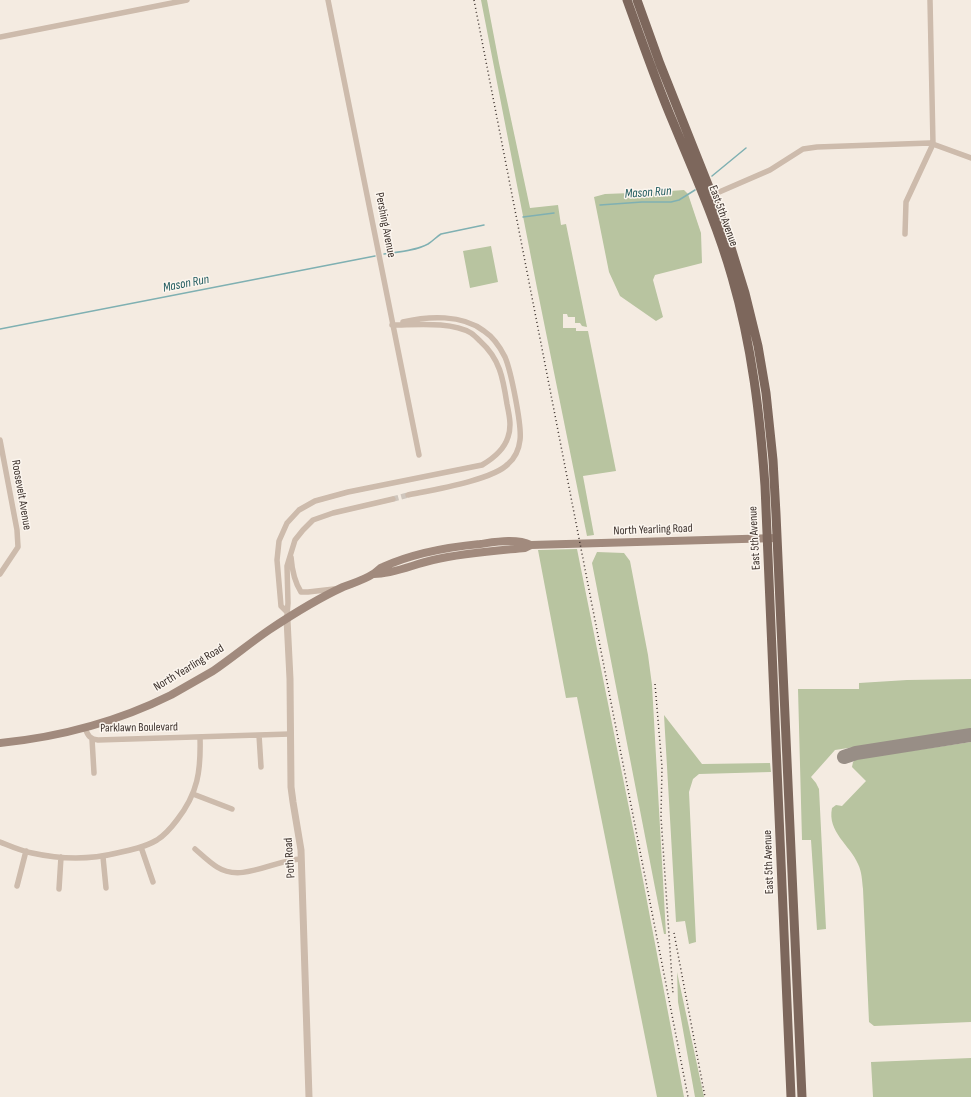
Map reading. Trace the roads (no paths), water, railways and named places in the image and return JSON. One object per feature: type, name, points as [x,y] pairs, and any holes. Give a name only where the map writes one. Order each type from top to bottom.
[{"type":"main road","name":"East 5th Avenue","points":[[627,0],[658,84],[708,196],[730,240],[750,311],[763,375],[771,440],[777,538],[802,1097]]},
{"type":"main road","name":"East 5th Avenue","points":[[637,0],[708,196],[732,277],[754,372],[761,432],[767,538],[791,1097]]},
{"type":"main road","name":"North Yearling Road","points":[[0,743],[56,735],[85,728],[134,712],[189,685],[213,670],[270,630],[287,616],[342,588],[374,574],[381,568],[410,558],[450,548],[500,542],[524,542],[530,545],[777,538]]},
{"type":"street","points":[[0,37],[188,0]]},
{"type":"street","name":"Pershing Avenue","points":[[328,0],[419,455]]},
{"type":"street","points":[[905,234],[906,202],[933,144],[930,0]]},
{"type":"street","points":[[708,196],[770,170],[803,150],[817,147],[930,143],[971,158]]},
{"type":"street","points":[[392,325],[418,319],[446,319],[459,320],[483,330],[492,338],[504,356],[509,368],[520,424],[520,439],[517,452],[508,464],[498,471],[482,478],[408,495]]},
{"type":"street","points":[[287,616],[281,606],[278,560],[279,541],[287,523],[299,510],[315,501],[348,492],[482,465],[494,458],[503,447],[509,436],[510,422],[500,367],[493,355],[484,345],[471,333],[458,328],[392,325]]},
{"type":"street","name":"Roosevelt Avenue","points":[[0,440],[17,530],[18,543],[15,551],[0,574]]},
{"type":"street","points":[[287,616],[287,566],[295,540],[313,520],[333,513],[393,499]]},
{"type":"street","points":[[291,553],[293,573],[296,584],[301,592],[326,591],[342,588]]},
{"type":"street","name":"Poth Road","points":[[287,616],[290,679],[292,795],[299,832],[301,859],[309,1097]]},
{"type":"street","name":"Parklawn Boulevard","points":[[85,728],[89,737],[98,740],[290,734]]},
{"type":"street","points":[[259,735],[261,767]]},
{"type":"street","points":[[0,842],[32,853],[72,858],[103,856],[141,847],[156,840],[165,834],[182,814],[193,794],[200,769],[200,737]]},
{"type":"street","points":[[92,739],[94,773]]},
{"type":"street","points":[[193,794],[232,809]]},
{"type":"street","points":[[141,847],[153,882]]},
{"type":"street","points":[[195,849],[217,867],[232,872],[244,872],[282,861],[301,859]]},
{"type":"street","points":[[17,886],[26,851]]},
{"type":"street","points":[[103,856],[106,888]]},
{"type":"street","points":[[60,889],[61,857]]},
{"type":"waterway","name":"Mason Run","points":[[712,176],[746,148]]},
{"type":"waterway","name":"Mason Run","points":[[600,205],[642,202],[671,202],[679,200],[695,190]]},
{"type":"waterway","name":"Mason Run","points":[[523,217],[554,213]]},
{"type":"waterway","name":"Mason Run","points":[[384,254],[418,248],[428,244],[441,234],[484,225]]},
{"type":"waterway","name":"Mason Run","points":[[0,329],[375,256]]},
{"type":"tunnel","points":[[393,499],[408,495]]},
{"type":"railway","points":[[474,0],[688,1097]]},
{"type":"railway","points":[[655,684],[662,767],[661,817],[673,994]]},
{"type":"railway","points":[[674,933],[705,1097]]}]
